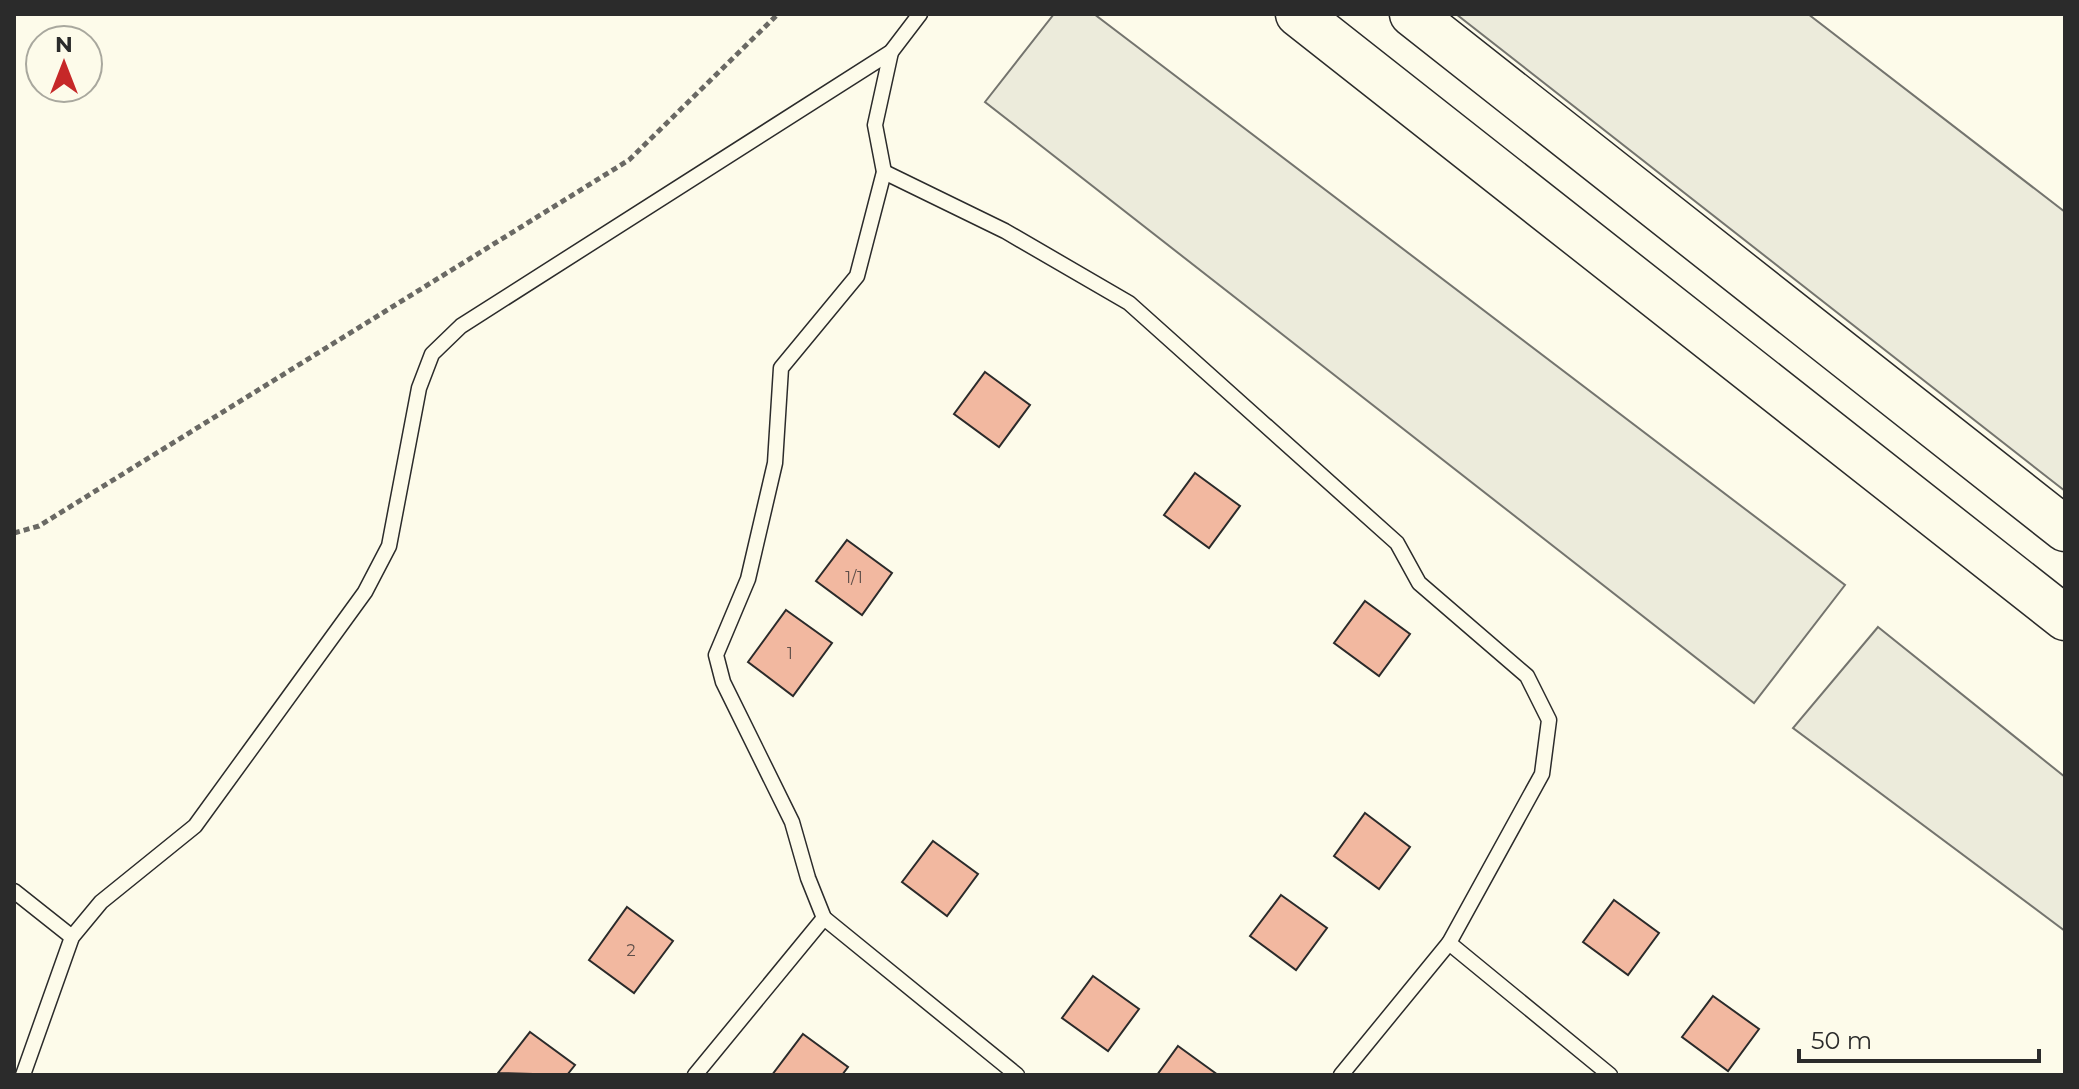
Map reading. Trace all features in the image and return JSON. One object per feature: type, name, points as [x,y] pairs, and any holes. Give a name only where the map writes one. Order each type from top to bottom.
[{"type":"highway","points":[[1298,14],[2065,618]]},
{"type":"highway","points":[[1412,14],[2065,529]]},
{"type":"lane","points":[[23,1075],[72,937],[101,902],[195,826],[365,592],[389,546],[419,388],[432,354],[461,326],[891,52],[920,14]]},
{"type":"lane","points":[[891,52],[875,125],[884,172],[857,276],[781,368],[775,463],[748,579],[716,655],[723,682],[792,822],[808,878],[824,918],[1017,1075]]},
{"type":"lane","points":[[884,172],[1005,231],[1129,303],[1397,543],[1419,583],[1527,676],[1549,720],[1542,774],[1449,943],[1341,1075]]},
{"type":"lane","points":[[14,891],[72,937]]},
{"type":"lane","points":[[695,1075],[824,918]]},
{"type":"lane","points":[[1449,943],[1610,1075]]},
{"type":"path","points":[[14,533],[39,526],[629,160],[778,14]]},
{"type":"shaded area","points":[[1054,14],[1094,14],[1845,585],[1754,703],[985,102]]},
{"type":"shaded area","points":[[1456,14],[1808,14],[2065,212],[2065,491]]},
{"type":"shaded area","points":[[1878,627],[2065,777],[2065,931],[1793,728]]},
{"type":"building","points":[[985,372],[1030,405],[999,447],[954,414]]},
{"type":"building","points":[[1195,473],[1240,506],[1209,548],[1164,515]]},
{"type":"building","points":[[847,540],[892,573],[862,615],[816,581]]},
{"type":"building","points":[[1365,601],[1410,634],[1379,676],[1334,643]]},
{"type":"building","points":[[786,610],[832,643],[793,696],[748,662]]},
{"type":"building","points":[[1365,813],[1410,847],[1379,889],[1334,856]]},
{"type":"building","points":[[933,841],[978,874],[947,916],[902,882]]},
{"type":"building","points":[[1281,895],[1327,928],[1296,970],[1250,936]]},
{"type":"building","points":[[1614,900],[1659,933],[1628,975],[1583,942]]},
{"type":"building","points":[[627,907],[673,941],[634,993],[589,960]]},
{"type":"building","points":[[1093,976],[1139,1009],[1108,1051],[1062,1018]]},
{"type":"building","points":[[1713,996],[1759,1029],[1728,1071],[1682,1037]]},
{"type":"building","points":[[530,1032],[575,1065],[567,1075],[498,1073]]},
{"type":"building","points":[[803,1034],[848,1067],[842,1075],[772,1075]]},
{"type":"building","points":[[1178,1046],[1218,1075],[1157,1075]]}]
